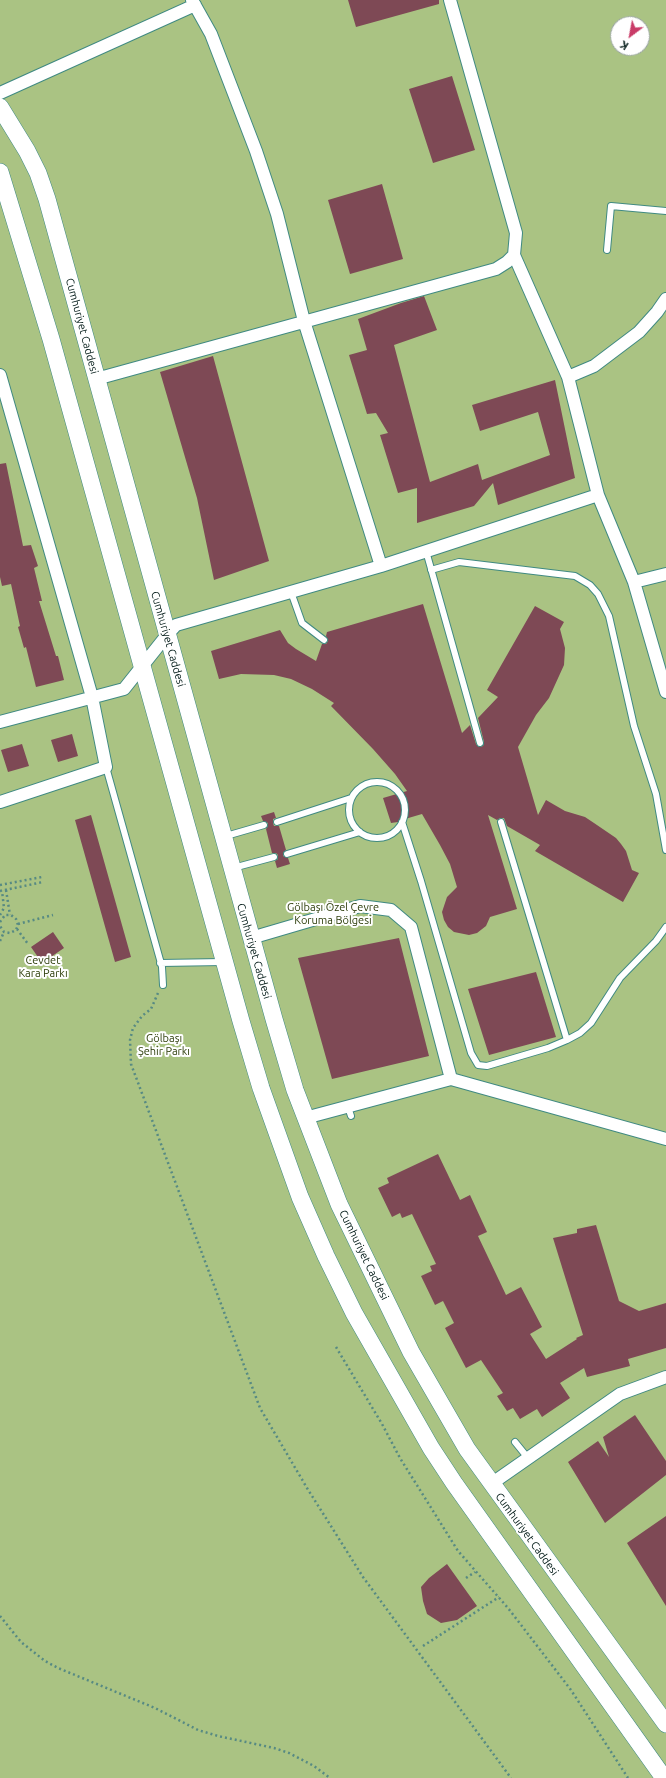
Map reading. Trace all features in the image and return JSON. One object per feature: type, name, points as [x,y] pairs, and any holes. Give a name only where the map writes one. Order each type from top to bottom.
[{"type":"main road","name":"Cumhuriyet Caddesi","points":[[0,107],[24,146],[38,173],[47,199],[274,1019],[305,1118],[339,1204],[411,1352],[447,1416],[491,1484],[666,1724]]},
{"type":"main road","points":[[0,172],[51,339],[224,962],[259,1080],[280,1144],[313,1226],[354,1313],[410,1414],[438,1460],[664,1778]]},
{"type":"street","points":[[450,0],[516,233],[514,255],[568,377],[598,495],[634,582],[666,692]]},
{"type":"street","points":[[0,93],[195,2],[210,34],[256,150],[277,214],[304,321],[382,566]]},
{"type":"street","points":[[96,379],[496,269],[507,262],[514,255]]},
{"type":"street","points":[[568,377],[594,366],[639,332],[657,312],[666,299]]},
{"type":"street","points":[[0,375],[5,415],[92,697],[106,766],[0,802]]},
{"type":"street","points":[[0,722],[124,689],[167,634],[176,625],[382,566],[598,495]]},
{"type":"street","points":[[634,582],[666,574]]},
{"type":"street","points":[[251,938],[360,906],[391,910],[411,927],[451,1079]]},
{"type":"street","points":[[305,1118],[349,1111],[451,1079],[666,1139]]},
{"type":"street","points":[[491,1484],[620,1394],[666,1377]]},
{"type":"lane","points":[[607,250],[611,206],[666,212]]},
{"type":"lane","points":[[426,551],[480,744]]},
{"type":"lane","points":[[432,570],[459,562],[575,576],[590,585],[598,594],[608,616],[634,726],[656,794],[666,850]]},
{"type":"lane","points":[[291,592],[302,623],[324,640]]},
{"type":"lane","points":[[106,766],[160,963],[161,987]]},
{"type":"lane","points":[[379,782],[390,786],[399,793],[404,804],[404,816],[402,822],[398,829],[384,837],[375,838],[367,836],[360,832],[352,823],[349,804],[351,798],[357,790],[368,783],[379,782]]},
{"type":"lane","points":[[277,822],[351,798]]},
{"type":"lane","points":[[402,822],[424,888],[473,1059],[478,1065],[487,1066],[548,1048],[580,1034],[591,1023],[620,978],[656,941],[666,927]]},
{"type":"lane","points":[[501,822],[567,1040]]},
{"type":"lane","points":[[223,837],[264,825]]},
{"type":"lane","points":[[287,854],[360,832]]},
{"type":"lane","points":[[232,869],[274,857]]},
{"type":"lane","points":[[160,963],[224,962]]},
{"type":"lane","points":[[516,1442],[528,1458]]},
{"type":"path","points":[[0,885],[42,877]]},
{"type":"path","points":[[0,915],[4,908],[1,891],[43,882]]},
{"type":"path","points":[[6,890],[10,915]]},
{"type":"path","points":[[0,922],[2,917],[10,915],[14,916],[18,924],[17,929],[28,944]]},
{"type":"path","points":[[18,924],[53,915]]},
{"type":"path","points":[[0,926],[4,932],[10,933],[17,929]]},
{"type":"path","points":[[0,941],[4,932]]},
{"type":"path","points":[[161,987],[151,1008],[142,1016],[133,1028],[130,1040],[131,1064],[260,1408],[307,1488],[364,1577],[511,1778]]},
{"type":"path","points":[[336,1347],[408,1471],[458,1551],[498,1597],[571,1690],[628,1778]]},
{"type":"path","points":[[466,1578],[475,1572]]},
{"type":"path","points":[[423,1646],[498,1597]]},
{"type":"path","points":[[0,1616],[21,1642],[45,1661],[58,1668],[155,1708],[198,1730],[238,1742],[274,1748],[289,1753],[314,1766],[330,1778]]},
{"type":"green space","name":"Gölbaşı Özel Çevre Koruma Bölgesi","points":[[0,0],[666,0],[666,1778],[0,1778]]},
{"type":"building","points":[[348,0],[439,0],[439,4],[356,27]]},
{"type":"building","points":[[452,76],[475,150],[433,163],[409,89]]},
{"type":"building","points":[[382,184],[403,259],[350,274],[328,200]]},
{"type":"building","points":[[424,296],[437,330],[394,345],[430,482],[478,464],[482,480],[550,455],[538,412],[480,431],[472,405],[555,380],[575,478],[498,505],[493,483],[474,506],[417,523],[417,488],[398,493],[380,435],[388,433],[376,413],[367,414],[349,355],[367,350],[358,319]]},
{"type":"building","points":[[213,356],[269,561],[214,580],[197,498],[160,372]]},
{"type":"building","points":[[6,463],[23,546],[31,545],[38,566],[34,568],[42,601],[39,601],[56,656],[58,656],[64,680],[36,687],[26,647],[24,648],[18,627],[20,626],[11,584],[2,586],[0,577],[0,464]]},
{"type":"building","points":[[423,604],[462,733],[470,725],[476,744],[479,747],[483,746],[484,742],[478,718],[498,697],[487,690],[535,606],[564,622],[560,629],[565,648],[564,665],[549,698],[536,715],[518,747],[538,815],[546,800],[565,811],[585,817],[616,838],[626,851],[632,870],[639,873],[623,902],[535,851],[540,845],[507,826],[504,818],[497,820],[488,815],[517,909],[490,917],[486,926],[477,933],[469,935],[454,932],[448,927],[442,912],[447,897],[457,887],[450,864],[422,814],[405,819],[401,818],[398,822],[391,823],[383,798],[407,791],[395,774],[373,749],[331,706],[334,703],[312,689],[291,679],[274,675],[241,674],[219,679],[211,651],[280,630],[288,643],[316,661],[322,644],[326,644],[328,641],[326,636],[327,632]]},
{"type":"building","points":[[72,734],[78,756],[58,762],[51,740]]},
{"type":"building","points":[[22,744],[29,766],[8,772],[1,750]]},
{"type":"building","points":[[274,812],[276,818],[273,819],[273,823],[274,826],[279,826],[286,850],[283,853],[283,856],[288,858],[290,864],[277,868],[275,861],[278,859],[278,855],[276,853],[272,853],[266,829],[268,823],[263,821],[261,816]]},
{"type":"building","points":[[91,815],[131,957],[115,962],[75,820]]},
{"type":"building","points":[[53,932],[64,948],[42,963],[31,947]]},
{"type":"building","points":[[399,938],[429,1056],[332,1079],[298,958]]},
{"type":"building","points":[[536,972],[556,1037],[489,1055],[468,989]]},
{"type":"building","points":[[438,1154],[460,1200],[470,1195],[487,1232],[478,1236],[506,1295],[521,1287],[542,1327],[530,1334],[546,1359],[577,1339],[576,1338],[583,1335],[553,1238],[577,1233],[577,1229],[596,1225],[619,1301],[639,1311],[666,1303],[666,1348],[628,1359],[630,1366],[587,1377],[584,1368],[560,1383],[570,1398],[542,1417],[537,1409],[520,1419],[513,1408],[507,1411],[497,1396],[503,1393],[481,1360],[466,1368],[445,1328],[454,1323],[443,1301],[435,1305],[421,1276],[432,1271],[430,1266],[436,1264],[412,1214],[402,1218],[400,1213],[392,1217],[378,1188],[389,1183],[387,1178]]},
{"type":"building","points":[[635,1415],[666,1461],[666,1475],[605,1523],[568,1462],[598,1441],[609,1457],[603,1437]]},
{"type":"building","points":[[666,1516],[666,1606],[627,1543]]},
{"type":"building","points":[[447,1564],[477,1606],[457,1620],[441,1623],[427,1614],[421,1587],[429,1578]]},
{"type":"park label","name":"Cevdet Kara Parkı","points":[[43,966]]},
{"type":"park label","name":"Gölbaşı Şehir Parkı","points":[[164,1044]]}]
